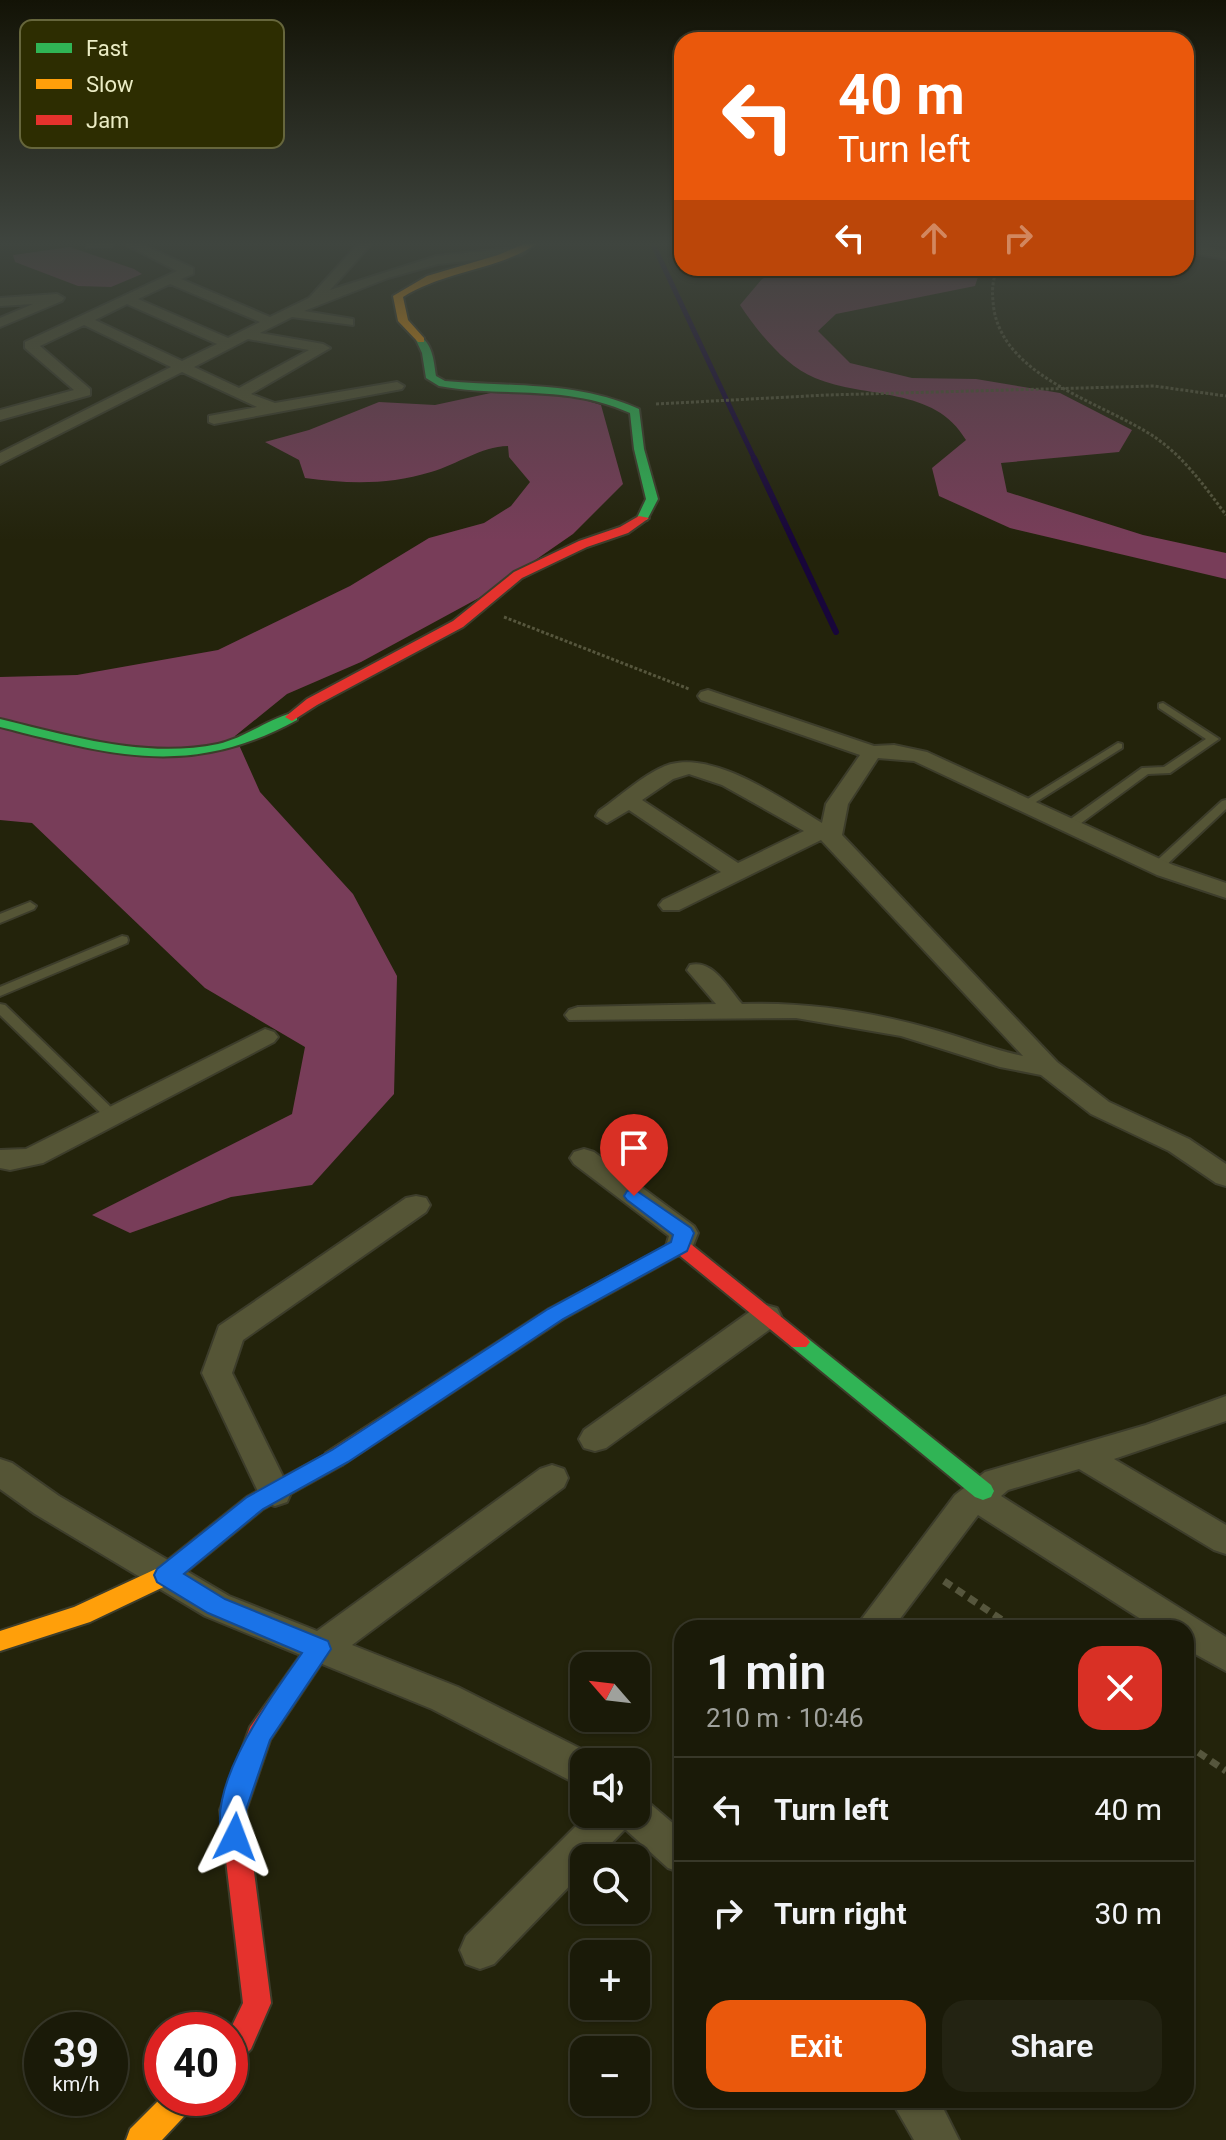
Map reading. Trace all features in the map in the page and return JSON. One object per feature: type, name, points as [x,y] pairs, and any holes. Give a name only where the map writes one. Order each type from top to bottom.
[{"type":"street","points":[[0,415],[85,392],[26,342]]},
{"type":"street","points":[[30,345],[36,342]]},
{"type":"street","points":[[132,342],[271,407]]},
{"type":"street","points":[[239,394],[323,348],[288,342]]},
{"type":"street","points":[[0,723],[108,749],[179,755],[215,751],[289,720],[312,702],[429,642],[458,624],[518,575],[583,544],[624,530],[646,516],[652,499],[639,449],[635,411],[629,405],[582,391],[444,385],[431,378],[421,342]]},
{"type":"street","points":[[0,459],[227,343]]},
{"type":"street","points":[[214,419],[397,386]]},
{"type":"street","points":[[0,440],[17,451]]},
{"type":"street","points":[[708,696],[872,752],[894,751],[920,756],[1157,867],[1226,891]]},
{"type":"street","points":[[671,905],[826,834],[837,804],[872,752]]},
{"type":"street","points":[[607,816],[676,768],[710,770],[826,834],[1048,1068],[1100,1108],[1179,1145],[1226,1177]]},
{"type":"street","points":[[629,801],[738,873]]},
{"type":"street","points":[[699,970],[735,1011]]},
{"type":"street","points":[[578,1015],[796,1010],[831,1013],[945,1041],[1001,1060],[1048,1068]]},
{"type":"street","points":[[0,1159],[10,1161],[33,1157],[265,1037]]},
{"type":"street","points":[[0,1641],[81,1615],[166,1575],[255,1503],[340,1456],[556,1314],[680,1246],[684,1233],[584,1158]]},
{"type":"street","points":[[275,1493],[217,1373],[230,1334],[416,1205]]},
{"type":"street","points":[[680,1246],[980,1494],[1170,1620]]},
{"type":"street","points":[[595,1439],[766,1316]]},
{"type":"street","points":[[879,1620],[967,1504],[997,1481],[1154,1435],[1226,1408]]},
{"type":"street","points":[[1083,1456],[1226,1541]]},
{"type":"street","points":[[0,1472],[47,1505],[217,1606],[445,1698],[570,1762]]},
{"type":"street","points":[[248,2023],[257,2003],[233,1810],[259,1735],[319,1649],[552,1478]]},
{"type":"street","points":[[1194,1635],[1226,1656]]},
{"type":"street","points":[[650,1827],[674,1848]]},
{"type":"street","points":[[480,1950],[600,1828]]},
{"type":"street","points":[[918,2108],[937,2140]]},
{"type":"street","points":[[141,2140],[164,2116]]},
{"type":"lane","points":[[1069,826],[1146,770],[1166,771],[1213,739],[1163,706]]},
{"type":"lane","points":[[1024,805],[1118,746]]},
{"type":"lane","points":[[1157,867],[1226,803]]},
{"type":"lane","points":[[0,919],[30,906]]},
{"type":"lane","points":[[1,991],[122,940]]},
{"type":"lane","points":[[0,1008],[112,1116]]},
{"type":"path","points":[[1005,342],[1054,385],[1106,407],[1156,438],[1184,460],[1226,515]]},
{"type":"path","points":[[629,405],[827,395],[1154,386],[1226,396]]},
{"type":"path","points":[[477,606],[708,696]]},
{"type":"path","points":[[920,1565],[1002,1620]]},
{"type":"path","points":[[1194,1749],[1226,1771]]},
{"type":"shaded area","points":[[769,342],[829,342],[850,363],[912,378],[976,379],[1060,393],[1132,430],[1119,452],[1001,463],[1007,492],[1143,535],[1226,553],[1226,579],[1010,528],[939,496],[932,468],[966,440],[953,423],[936,410],[918,402],[815,378],[793,365]]},
{"type":"shaded area","points":[[500,391],[565,394],[601,405],[623,484],[573,534],[488,593],[361,662],[287,694],[235,736],[260,792],[353,894],[397,976],[394,1094],[312,1185],[231,1197],[130,1233],[92,1215],[292,1114],[305,1047],[205,988],[32,823],[0,820],[0,677],[77,675],[218,650],[350,586],[429,538],[484,523],[511,506],[530,482],[509,457],[508,446],[488,449],[441,469],[415,476],[353,482],[305,478],[299,460],[265,442],[309,430],[379,402],[435,405]]},
{"type":"waterway","points":[[699,342],[755,460]]},
{"type":"waterway","points":[[754,458],[836,632]]},
{"type":"traffic: fast","points":[[422,342],[431,378],[443,384],[541,388],[589,394],[635,411],[639,449],[652,499],[643,518]]},
{"type":"traffic: fast","points":[[0,723],[111,748],[185,752],[221,747],[257,736],[292,717]]},
{"type":"traffic: fast","points":[[799,1342],[983,1491]]},
{"type":"traffic: slow","points":[[0,1641],[81,1615],[166,1575],[255,1503],[334,1459]]},
{"type":"traffic: slow","points":[[141,2140],[164,2116]]},
{"type":"traffic: jam","points":[[292,717],[312,702],[458,624],[518,575],[583,544],[624,530],[643,518]]},
{"type":"traffic: jam","points":[[334,1459],[556,1314],[680,1246],[799,1342]]},
{"type":"traffic: jam","points":[[248,2023],[257,2003],[233,1810],[259,1735],[319,1649]]},
{"type":"route","points":[[235,1837],[233,1810],[259,1735],[319,1649],[217,1606],[166,1575],[255,1503],[340,1456],[556,1314],[680,1246],[684,1233],[634,1196]]}]
